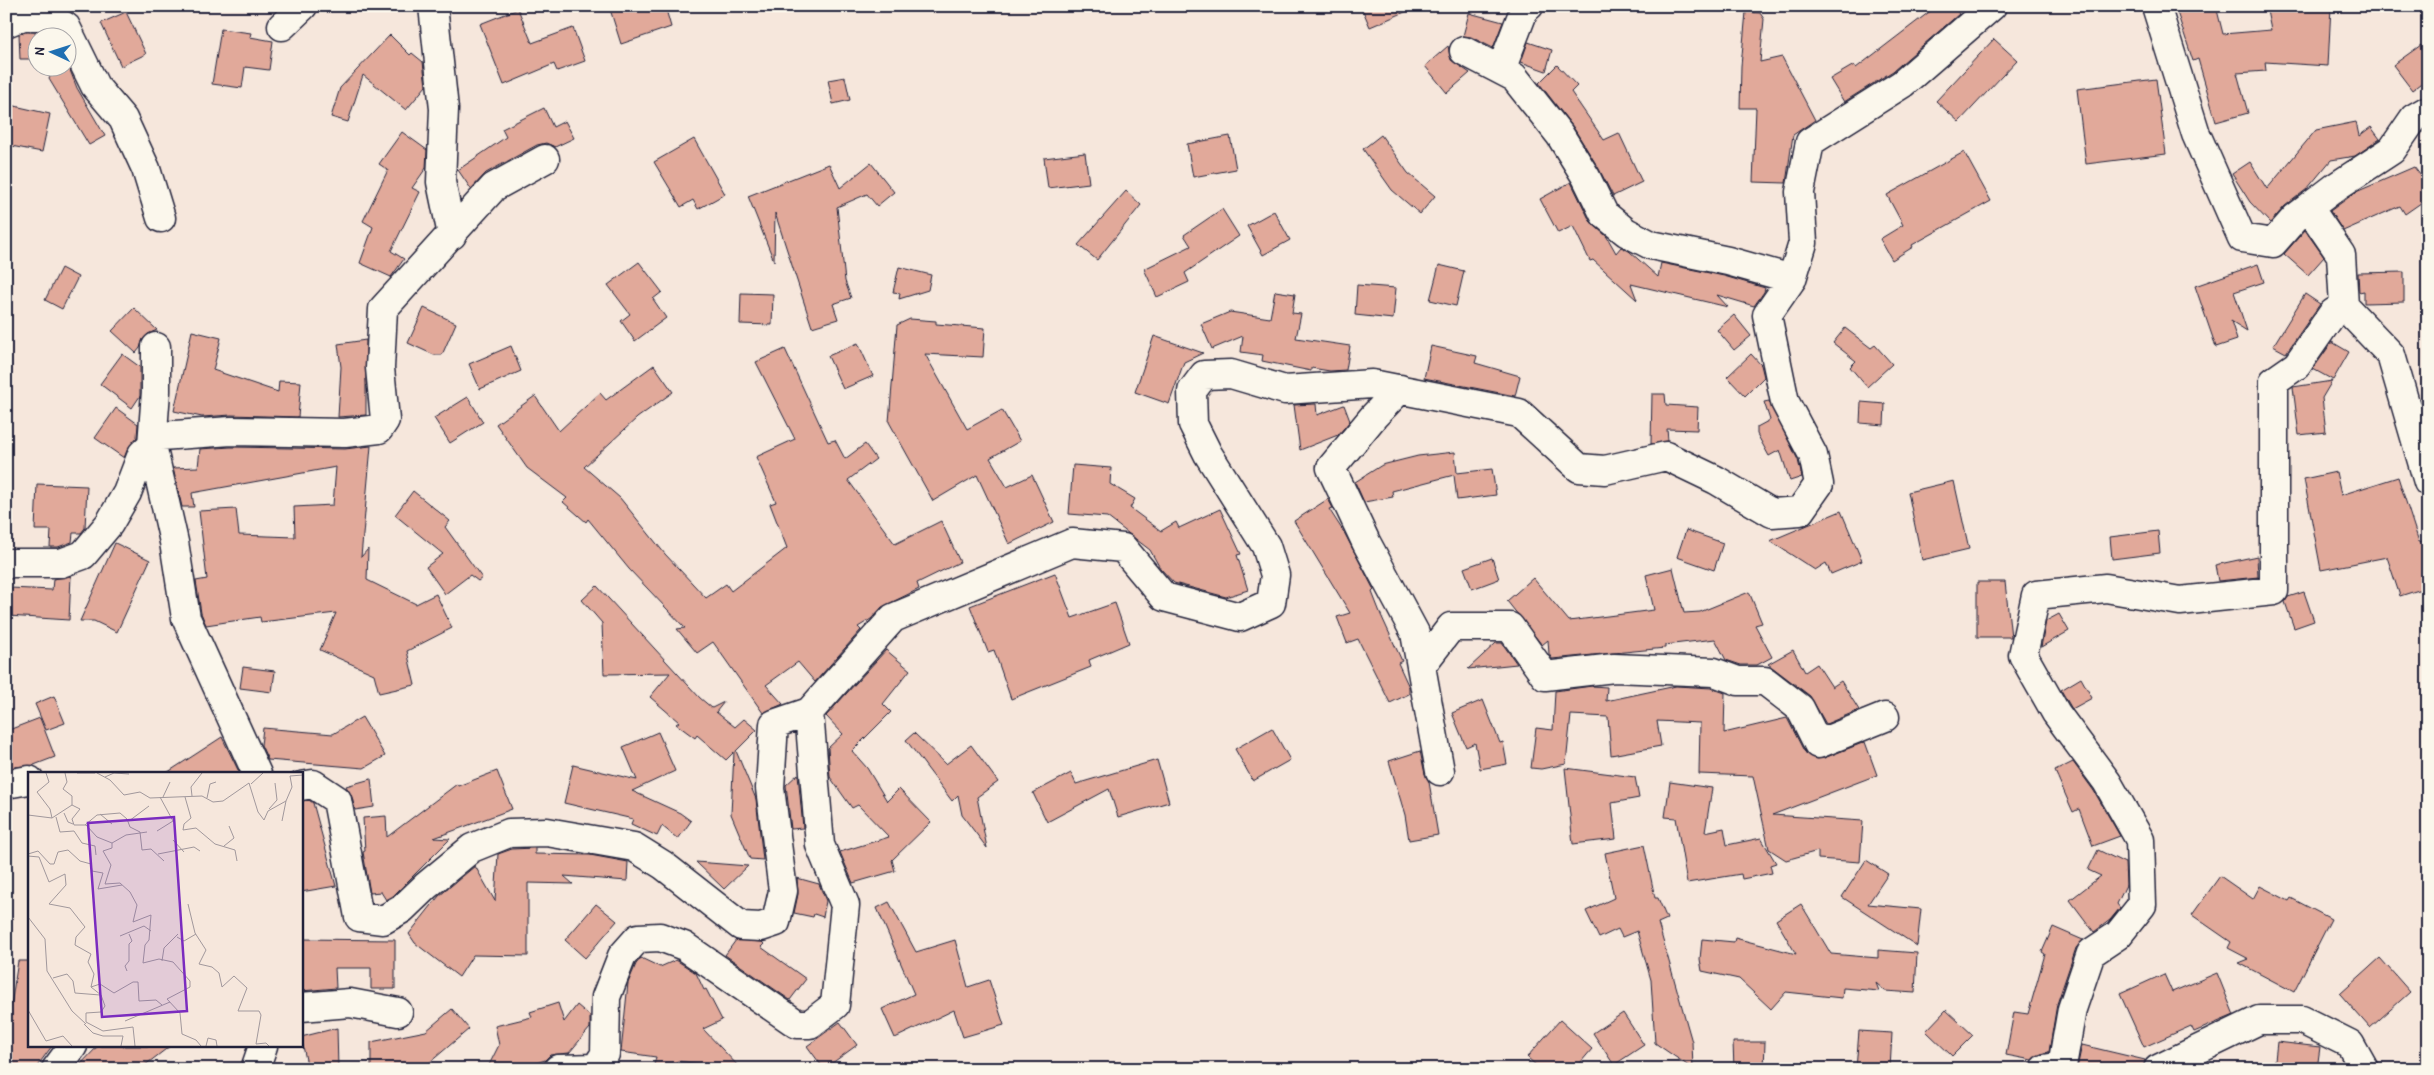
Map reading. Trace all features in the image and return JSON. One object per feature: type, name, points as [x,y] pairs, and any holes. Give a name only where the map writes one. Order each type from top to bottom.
[{"type":"street","points":[[282,26],[302,6]]},
{"type":"street","points":[[433,6],[444,109],[441,182],[452,236]]},
{"type":"street","points":[[1501,70],[1524,10],[1529,6]]},
{"type":"street","points":[[302,786],[313,784],[337,800],[359,918],[383,920],[402,909],[426,886],[472,848],[509,833],[547,832],[634,847],[663,865],[741,926],[761,928],[776,922],[783,891],[770,788],[774,724],[809,712],[893,618],[1072,542],[1123,548],[1164,597],[1240,617],[1271,603],[1275,576],[1266,546],[1208,454],[1193,424],[1192,391],[1204,375],[1231,374],[1285,390],[1372,384],[1519,413],[1579,468],[1604,470],[1666,456],[1716,480],[1772,513],[1800,511],[1819,484],[1813,455],[1785,402],[1767,315],[1792,280],[1803,243],[1800,192],[1810,142],[1902,84],[1992,6]]},
{"type":"street","points":[[2156,6],[2196,134],[2242,238],[2274,243],[2296,218],[2337,186],[2392,150],[2414,118],[2428,110]]},
{"type":"street","points":[[6,23],[23,16],[48,16],[66,28],[95,86],[123,120],[146,169],[161,218]]},
{"type":"street","points":[[1464,51],[1514,77],[1532,98],[1586,177],[1604,214],[1626,232],[1651,245],[1728,262],[1792,280]]},
{"type":"street","points":[[7,562],[61,563],[83,555],[109,524],[127,494],[142,454],[161,436],[231,431],[345,433],[380,429],[385,420],[380,368],[383,310],[452,236],[494,187],[545,159]]},
{"type":"street","points":[[2309,208],[2341,255],[2344,306],[2390,355],[2428,482]]},
{"type":"street","points":[[2044,1069],[2062,1066],[2072,1009],[2091,953],[2118,935],[2142,905],[2140,840],[2107,782],[2056,713],[2022,655],[2036,595],[2106,588],[2180,601],[2274,591],[2274,381],[2298,365],[2333,313],[2344,306]]},
{"type":"street","points":[[156,348],[156,391],[152,445],[174,542],[186,618],[255,772]]},
{"type":"street","points":[[1400,389],[1374,416],[1331,468],[1366,542],[1415,632],[1440,771]]},
{"type":"street","points":[[1421,666],[1451,627],[1510,627],[1545,676],[1614,668],[1714,672],[1738,681],[1765,681],[1800,708],[1818,744],[1884,717]]},
{"type":"street","points":[[558,1069],[596,1068],[605,1054],[606,997],[622,956],[638,938],[660,937],[684,946],[798,1024],[810,1024],[835,1005],[845,905],[820,845],[809,712]]},
{"type":"street","points":[[6,784],[28,780]]},
{"type":"street","points":[[302,1007],[350,1003],[398,1012]]},
{"type":"street","points":[[2158,1069],[2259,1020],[2302,1020],[2350,1044],[2364,1069]]},
{"type":"street","points":[[56,1069],[72,1048]]},
{"type":"street","points":[[255,1069],[263,1048]]},
{"type":"building","points":[[609,6],[665,6],[671,27],[621,44]]},
{"type":"building","points":[[1361,6],[1419,6],[1370,27]]},
{"type":"building","points":[[1937,6],[1953,6],[1959,14],[1893,71],[1844,102],[1830,79],[1854,65],[1856,68]]},
{"type":"building","points":[[2175,6],[2216,6],[2223,34],[2271,30],[2266,6],[2331,6],[2328,66],[2265,62],[2266,71],[2237,73],[2248,113],[2216,122],[2198,59],[2193,61]]},
{"type":"building","points":[[518,9],[532,43],[573,28],[585,61],[557,71],[554,64],[504,85],[480,24]]},
{"type":"building","points":[[126,12],[146,54],[121,66],[101,23]]},
{"type":"building","points":[[1746,12],[1760,13],[1764,19],[1760,62],[1782,57],[1815,120],[1793,135],[1786,183],[1753,182],[1756,108],[1740,108],[1741,66]]},
{"type":"building","points":[[1469,13],[1503,22],[1493,48],[1471,37],[1463,36]]},
{"type":"building","points":[[221,29],[251,33],[250,37],[273,41],[269,70],[245,67],[242,88],[212,84]]},
{"type":"building","points":[[28,32],[28,59],[20,59],[19,34]]},
{"type":"building","points":[[390,35],[410,55],[412,53],[423,62],[426,86],[406,110],[363,75],[348,122],[331,117],[340,88]]},
{"type":"building","points":[[1994,39],[2017,60],[1959,122],[1936,101]]},
{"type":"building","points":[[1528,42],[1552,50],[1546,71],[1521,62]]},
{"type":"building","points":[[2421,45],[2428,54],[2428,78],[2412,90],[2393,65]]},
{"type":"building","points":[[1448,46],[1451,60],[1470,73],[1447,93],[1425,66]]},
{"type":"building","points":[[1557,65],[1577,86],[1571,92],[1604,140],[1619,133],[1642,182],[1613,196],[1573,127],[1539,83]]},
{"type":"building","points":[[845,77],[850,100],[833,104],[828,80]]},
{"type":"building","points":[[73,78],[105,136],[89,145],[49,79]]},
{"type":"building","points":[[2156,79],[2166,154],[2086,164],[2077,89]]},
{"type":"building","points":[[6,104],[50,114],[42,152],[6,145]]},
{"type":"building","points":[[544,108],[553,127],[565,121],[574,138],[555,147],[546,143],[537,145],[486,173],[471,189],[458,170],[506,137],[502,129]]},
{"type":"building","points":[[2356,122],[2359,136],[2371,127],[2380,139],[2355,156],[2331,160],[2307,189],[2285,206],[2270,223],[2250,202],[2232,174],[2250,162],[2267,189],[2316,130]]},
{"type":"building","points":[[402,132],[427,150],[426,168],[412,188],[420,192],[391,251],[404,259],[391,277],[360,263],[373,227],[363,221],[388,170],[379,164]]},
{"type":"building","points":[[1381,135],[1408,173],[1435,196],[1420,214],[1392,190],[1363,149]]},
{"type":"building","points":[[1230,136],[1236,169],[1193,177],[1187,144]]},
{"type":"building","points":[[694,139],[725,194],[698,209],[693,200],[681,207],[654,162]]},
{"type":"building","points":[[1964,152],[1991,201],[1912,245],[1913,247],[1892,260],[1880,239],[1903,225],[1887,195]]},
{"type":"building","points":[[1085,153],[1089,183],[1048,188],[1044,158]]},
{"type":"building","points":[[871,163],[894,192],[877,206],[867,194],[837,207],[845,281],[851,298],[833,304],[838,319],[812,327],[775,213],[774,261],[748,196],[829,164],[840,188]]},
{"type":"building","points":[[2414,167],[2428,185],[2428,198],[2405,214],[2400,206],[2343,231],[2330,211],[2356,192]]},
{"type":"building","points":[[1571,182],[1590,221],[1607,237],[1616,253],[1621,247],[1629,251],[1658,277],[1661,263],[1724,276],[1765,288],[1764,292],[1754,306],[1717,295],[1728,307],[1631,284],[1637,300],[1593,260],[1590,261],[1573,226],[1558,233],[1540,199]]},
{"type":"building","points":[[1126,191],[1141,205],[1097,260],[1078,245]]},
{"type":"building","points":[[1222,209],[1239,236],[1185,273],[1189,282],[1157,297],[1144,269],[1191,246],[1184,235]]},
{"type":"building","points":[[1274,211],[1290,240],[1263,255],[1247,226]]},
{"type":"building","points":[[2305,230],[2324,257],[2308,275],[2284,254]]},
{"type":"building","points":[[639,262],[662,292],[653,299],[666,318],[635,341],[621,321],[630,314],[608,285]]},
{"type":"building","points":[[2258,264],[2264,282],[2234,292],[2247,331],[2231,321],[2237,340],[2216,347],[2195,286]]},
{"type":"building","points":[[1439,265],[1464,271],[1456,306],[1430,300]]},
{"type":"building","points":[[899,267],[931,275],[928,290],[899,299],[900,293],[893,292]]},
{"type":"building","points":[[61,268],[78,277],[62,309],[45,300]]},
{"type":"building","points":[[2404,272],[2404,302],[2364,303],[2364,291],[2359,292],[2358,273]]},
{"type":"building","points":[[1357,285],[1396,288],[1393,319],[1355,315]]},
{"type":"building","points":[[1275,291],[1295,294],[1292,313],[1301,314],[1296,338],[1350,346],[1346,370],[1330,371],[1311,368],[1311,371],[1262,361],[1263,355],[1241,352],[1243,336],[1212,349],[1201,324],[1230,312],[1270,318]]},
{"type":"building","points":[[741,293],[773,294],[772,325],[740,324]]},
{"type":"building","points":[[2305,294],[2320,304],[2286,353],[2273,346]]},
{"type":"building","points":[[134,308],[157,330],[148,334],[143,339],[136,353],[112,331]]},
{"type":"building","points":[[424,308],[456,323],[442,355],[434,355],[408,343]]},
{"type":"building","points":[[1734,315],[1751,336],[1734,350],[1717,330]]},
{"type":"building","points":[[910,319],[936,321],[936,324],[985,328],[983,357],[925,354],[967,429],[1002,410],[1020,441],[990,458],[1007,487],[1032,475],[1054,522],[1009,544],[977,475],[933,501],[889,422],[897,325]]},
{"type":"building","points":[[1845,328],[1871,348],[1875,345],[1892,364],[1867,387],[1850,367],[1856,361],[1833,343]]},
{"type":"building","points":[[192,331],[221,338],[213,370],[278,392],[279,381],[301,382],[298,417],[231,415],[202,417],[174,411]]},
{"type":"building","points":[[1154,336],[1203,353],[1184,362],[1169,404],[1135,392]]},
{"type":"building","points":[[366,340],[366,415],[338,417],[341,367],[338,344]]},
{"type":"building","points":[[2332,342],[2349,352],[2333,380],[2313,369]]},
{"type":"building","points":[[858,343],[873,376],[843,389],[828,356]]},
{"type":"building","points":[[511,346],[521,371],[480,389],[469,364]]},
{"type":"building","points":[[1431,346],[1477,356],[1475,363],[1520,376],[1515,396],[1424,378]]},
{"type":"building","points":[[785,349],[828,442],[835,440],[845,459],[865,444],[876,459],[848,480],[895,544],[941,521],[960,562],[917,583],[919,589],[882,607],[871,619],[858,627],[861,630],[815,682],[798,662],[766,685],[783,704],[763,713],[713,642],[697,653],[677,629],[685,628],[629,569],[588,519],[586,522],[563,502],[567,498],[527,468],[496,424],[535,396],[559,431],[600,393],[606,400],[654,365],[673,392],[637,418],[584,467],[620,498],[665,554],[706,598],[726,584],[731,591],[787,548],[770,504],[776,502],[756,457],[795,439],[756,362]]},
{"type":"building","points":[[122,354],[140,367],[140,396],[132,408],[100,384]]},
{"type":"building","points":[[1751,354],[1761,365],[1764,377],[1745,396],[1727,377]]},
{"type":"building","points":[[2332,381],[2322,398],[2326,432],[2299,435],[2293,387]]},
{"type":"building","points":[[1652,394],[1665,394],[1666,405],[1698,407],[1697,430],[1667,429],[1668,441],[1651,444]]},
{"type":"building","points":[[468,397],[483,422],[450,443],[434,418]]},
{"type":"building","points":[[1769,401],[1798,460],[1802,477],[1790,481],[1780,450],[1769,456],[1757,434],[1757,427],[1770,420],[1764,402]]},
{"type":"building","points":[[1861,402],[1885,404],[1884,425],[1860,423]]},
{"type":"building","points":[[1316,404],[1317,415],[1344,405],[1350,421],[1338,435],[1300,450],[1294,405]]},
{"type":"building","points":[[116,408],[138,424],[137,437],[128,448],[124,458],[95,438]]},
{"type":"building","points":[[371,446],[361,557],[368,549],[367,580],[416,604],[436,594],[452,628],[407,651],[415,685],[379,693],[374,674],[320,650],[336,613],[261,622],[260,617],[206,625],[201,613],[196,581],[207,579],[199,511],[236,509],[239,535],[295,537],[294,507],[333,505],[336,467],[192,493],[194,507],[182,507],[173,468],[198,467],[200,449],[231,447],[345,449]]},
{"type":"building","points":[[1455,452],[1457,473],[1492,469],[1496,495],[1457,500],[1454,475],[1392,491],[1393,497],[1364,502],[1355,482],[1382,465],[1418,456]]},
{"type":"building","points":[[1073,465],[1111,468],[1110,484],[1135,499],[1130,508],[1161,531],[1176,522],[1179,528],[1220,509],[1241,554],[1237,555],[1248,590],[1226,597],[1174,583],[1160,568],[1150,550],[1107,517],[1069,514]]},
{"type":"building","points":[[2336,472],[2341,495],[2398,477],[2419,542],[2428,539],[2428,587],[2400,596],[2387,557],[2321,570],[2304,479]]},
{"type":"building","points":[[1954,481],[1969,549],[1922,560],[1908,492]]},
{"type":"building","points":[[37,484],[87,486],[85,528],[81,533],[73,533],[72,542],[58,547],[50,547],[51,530],[35,530]]},
{"type":"building","points":[[413,491],[450,521],[445,527],[482,578],[478,581],[470,575],[445,594],[426,567],[443,554],[395,515]]},
{"type":"building","points":[[1328,499],[1333,508],[1329,509],[1345,534],[1374,590],[1372,592],[1381,615],[1402,661],[1398,663],[1409,687],[1409,694],[1390,703],[1358,639],[1347,643],[1337,617],[1350,613],[1294,521]]},
{"type":"building","points":[[1841,511],[1862,561],[1831,574],[1826,563],[1815,570],[1770,541]]},
{"type":"building","points":[[1686,530],[1723,543],[1714,570],[1677,557]]},
{"type":"building","points":[[2158,531],[2160,553],[2112,559],[2110,537]]},
{"type":"building","points":[[115,543],[150,560],[117,632],[94,621],[80,621]]},
{"type":"building","points":[[2257,556],[2258,577],[2218,581],[2215,565]]},
{"type":"building","points":[[1492,558],[1499,579],[1472,589],[1464,568]]},
{"type":"building","points":[[1673,568],[1684,613],[1700,612],[1749,592],[1762,623],[1755,625],[1772,657],[1757,665],[1741,665],[1726,660],[1715,639],[1665,645],[1665,648],[1552,659],[1549,654],[1548,640],[1542,645],[1507,601],[1533,578],[1569,621],[1654,610],[1646,575]]},
{"type":"building","points":[[1055,573],[1072,618],[1115,603],[1129,643],[1089,660],[1091,667],[1011,699],[994,650],[988,652],[970,606]]},
{"type":"building","points":[[71,576],[69,620],[8,616],[10,588],[52,590],[53,579]]},
{"type":"building","points":[[1977,582],[2005,582],[2011,637],[1977,637]]},
{"type":"building","points":[[597,586],[700,698],[712,708],[724,702],[716,712],[735,727],[744,719],[757,730],[736,751],[756,799],[763,860],[750,859],[731,814],[734,752],[726,760],[697,735],[695,738],[676,724],[679,722],[650,697],[670,673],[604,674],[602,623],[582,600]]},
{"type":"building","points":[[2304,592],[2314,621],[2294,628],[2285,602],[2288,597]]},
{"type":"building","points":[[2059,614],[2069,631],[2041,647],[2046,621]]},
{"type":"building","points":[[1496,643],[1502,643],[1517,664],[1468,669]]},
{"type":"building","points":[[886,650],[910,670],[883,704],[891,712],[852,751],[867,768],[887,801],[899,789],[931,822],[892,860],[895,871],[853,883],[840,852],[889,837],[858,805],[852,808],[830,777],[828,748],[843,734],[826,716]]},
{"type":"building","points":[[1793,650],[1805,672],[1817,664],[1832,687],[1841,681],[1859,710],[1826,724],[1810,696],[1768,664]]},
{"type":"building","points":[[243,667],[275,671],[272,692],[240,688]]},
{"type":"building","points":[[2081,678],[2092,698],[2072,709],[2061,690]]},
{"type":"building","points":[[1592,686],[1607,687],[1606,701],[1676,686],[1711,688],[1725,693],[1724,733],[1787,718],[1804,751],[1816,759],[1824,758],[1865,742],[1877,775],[1772,815],[1863,821],[1860,862],[1818,859],[1818,851],[1786,860],[1769,849],[1753,776],[1699,774],[1700,723],[1657,721],[1661,746],[1611,755],[1608,717],[1571,715],[1566,764],[1541,769],[1531,768],[1536,728],[1553,730],[1555,691]]},
{"type":"building","points":[[54,696],[65,723],[46,730],[35,704]]},
{"type":"building","points":[[1483,700],[1500,743],[1503,742],[1507,764],[1480,769],[1475,743],[1466,747],[1452,713]]},
{"type":"building","points":[[362,717],[385,756],[364,768],[268,760],[261,745],[263,728],[333,734]]},
{"type":"building","points":[[40,718],[55,757],[34,765],[6,768],[6,731]]},
{"type":"building","points":[[1272,728],[1290,760],[1253,781],[1235,749]]},
{"type":"building","points":[[658,732],[675,771],[632,791],[680,813],[691,821],[678,839],[662,826],[657,836],[631,824],[633,819],[564,803],[573,765],[637,780],[623,747]]},
{"type":"building","points":[[914,733],[946,764],[971,745],[998,782],[977,797],[987,848],[962,815],[958,795],[952,801],[906,740]]},
{"type":"building","points":[[222,737],[239,772],[168,772]]},
{"type":"building","points":[[1420,751],[1425,774],[1429,782],[1438,835],[1409,840],[1405,815],[1389,761]]},
{"type":"building","points":[[1157,760],[1169,802],[1118,817],[1109,789],[1047,822],[1033,793],[1071,773],[1076,784]]},
{"type":"building","points":[[2073,762],[2094,791],[2120,836],[2093,846],[2079,809],[2073,812],[2055,771]]},
{"type":"building","points":[[1565,768],[1635,777],[1639,798],[1612,803],[1616,839],[1573,844]]},
{"type":"building","points":[[497,771],[512,809],[434,838],[450,839],[393,896],[386,900],[381,892],[370,893],[363,852],[365,851],[363,818],[386,816],[387,837],[457,784],[458,786]]},
{"type":"building","points":[[798,774],[803,828],[791,829],[786,785]]},
{"type":"building","points":[[371,779],[374,807],[355,810],[352,797],[346,786]]},
{"type":"building","points":[[1670,782],[1712,788],[1705,832],[1724,828],[1727,845],[1761,838],[1776,863],[1770,865],[1772,873],[1742,879],[1741,874],[1687,883],[1676,818],[1665,817]]},
{"type":"building","points":[[309,800],[313,803],[336,886],[302,892],[302,801]]},
{"type":"building","points":[[1644,845],[1655,898],[1658,898],[1667,919],[1658,923],[1692,1042],[1693,1069],[1655,1043],[1651,980],[1637,931],[1622,937],[1618,929],[1599,938],[1586,911],[1614,898],[1605,853]]},
{"type":"building","points":[[535,848],[535,854],[590,855],[628,862],[627,881],[564,876],[573,884],[528,883],[528,956],[473,955],[459,977],[415,943],[409,934],[439,896],[475,866],[495,901],[498,854],[512,849]]},
{"type":"building","points":[[2098,850],[2125,863],[2126,885],[2117,904],[2120,908],[2110,920],[2094,932],[2070,900],[2101,876],[2088,870]]},
{"type":"building","points":[[1866,860],[1888,874],[1868,904],[1921,909],[1917,946],[1842,897]]},
{"type":"building","points":[[696,862],[748,866],[724,889]]},
{"type":"building","points":[[2220,876],[2253,899],[2260,886],[2289,901],[2291,898],[2331,919],[2294,992],[2239,963],[2249,959],[2228,948],[2231,942],[2192,915]]},
{"type":"building","points":[[797,878],[819,884],[826,901],[823,917],[814,914],[813,917],[794,913],[798,894]]},
{"type":"building","points":[[889,902],[916,952],[955,940],[968,987],[989,980],[1004,1025],[963,1037],[954,1010],[895,1038],[882,1009],[914,994],[877,908]]},
{"type":"building","points":[[596,904],[617,921],[585,958],[565,940]]},
{"type":"building","points":[[1801,904],[1831,954],[1878,958],[1878,950],[1917,953],[1915,993],[1885,991],[1876,983],[1879,991],[1843,988],[1842,998],[1786,992],[1771,1009],[1739,979],[1702,971],[1700,959],[1702,939],[1734,942],[1735,938],[1796,954],[1776,920]]},
{"type":"building","points":[[2053,927],[2083,940],[2076,948],[2057,1004],[2049,1052],[2041,1054],[2032,1060],[2006,1055],[2014,1012],[2028,1014],[2045,954],[2042,952]]},
{"type":"building","points":[[302,939],[395,940],[395,989],[371,989],[371,968],[335,968],[336,988],[302,991]]},
{"type":"building","points":[[736,940],[762,942],[764,944],[761,947],[806,979],[790,1000],[725,955]]},
{"type":"building","points":[[641,958],[660,967],[676,960],[696,973],[722,1020],[703,1029],[741,1069],[677,1061],[674,1069],[653,1069],[656,1057],[621,1052],[628,983],[636,964]]},
{"type":"building","points":[[2380,958],[2410,992],[2370,1028],[2340,994]]},
{"type":"building","points":[[18,961],[28,961],[28,1048],[51,1048],[35,1069],[6,1069],[6,1037]]},
{"type":"building","points":[[2217,973],[2234,1015],[2194,1032],[2191,1026],[2144,1047],[2120,994],[2164,974],[2172,992]]},
{"type":"building","points":[[558,1003],[564,1022],[577,1005],[590,1016],[590,1028],[569,1053],[550,1055],[545,1060],[519,1069],[487,1069],[499,1045],[495,1026],[532,1017],[530,1012]]},
{"type":"building","points":[[452,1009],[469,1029],[422,1069],[371,1069],[371,1042],[426,1031]]},
{"type":"building","points":[[1946,1010],[1973,1035],[1952,1056],[1926,1031]]},
{"type":"building","points":[[1623,1013],[1644,1045],[1614,1065],[1593,1033]]},
{"type":"building","points":[[1560,1020],[1592,1049],[1575,1069],[1540,1069],[1527,1057]]},
{"type":"building","points":[[840,1022],[857,1045],[824,1069],[807,1046]]},
{"type":"building","points":[[337,1028],[338,1069],[308,1069],[302,1037]]},
{"type":"building","points":[[1859,1031],[1892,1033],[1890,1069],[1856,1069]]},
{"type":"building","points":[[1733,1042],[1765,1042],[1764,1069],[1734,1069]]},
{"type":"building","points":[[2277,1042],[2320,1047],[2317,1069],[2274,1069]]},
{"type":"building","points":[[2082,1045],[2145,1060],[2143,1069],[2077,1068]]},
{"type":"building","points":[[96,1048],[167,1048],[140,1069],[76,1069]]}]
